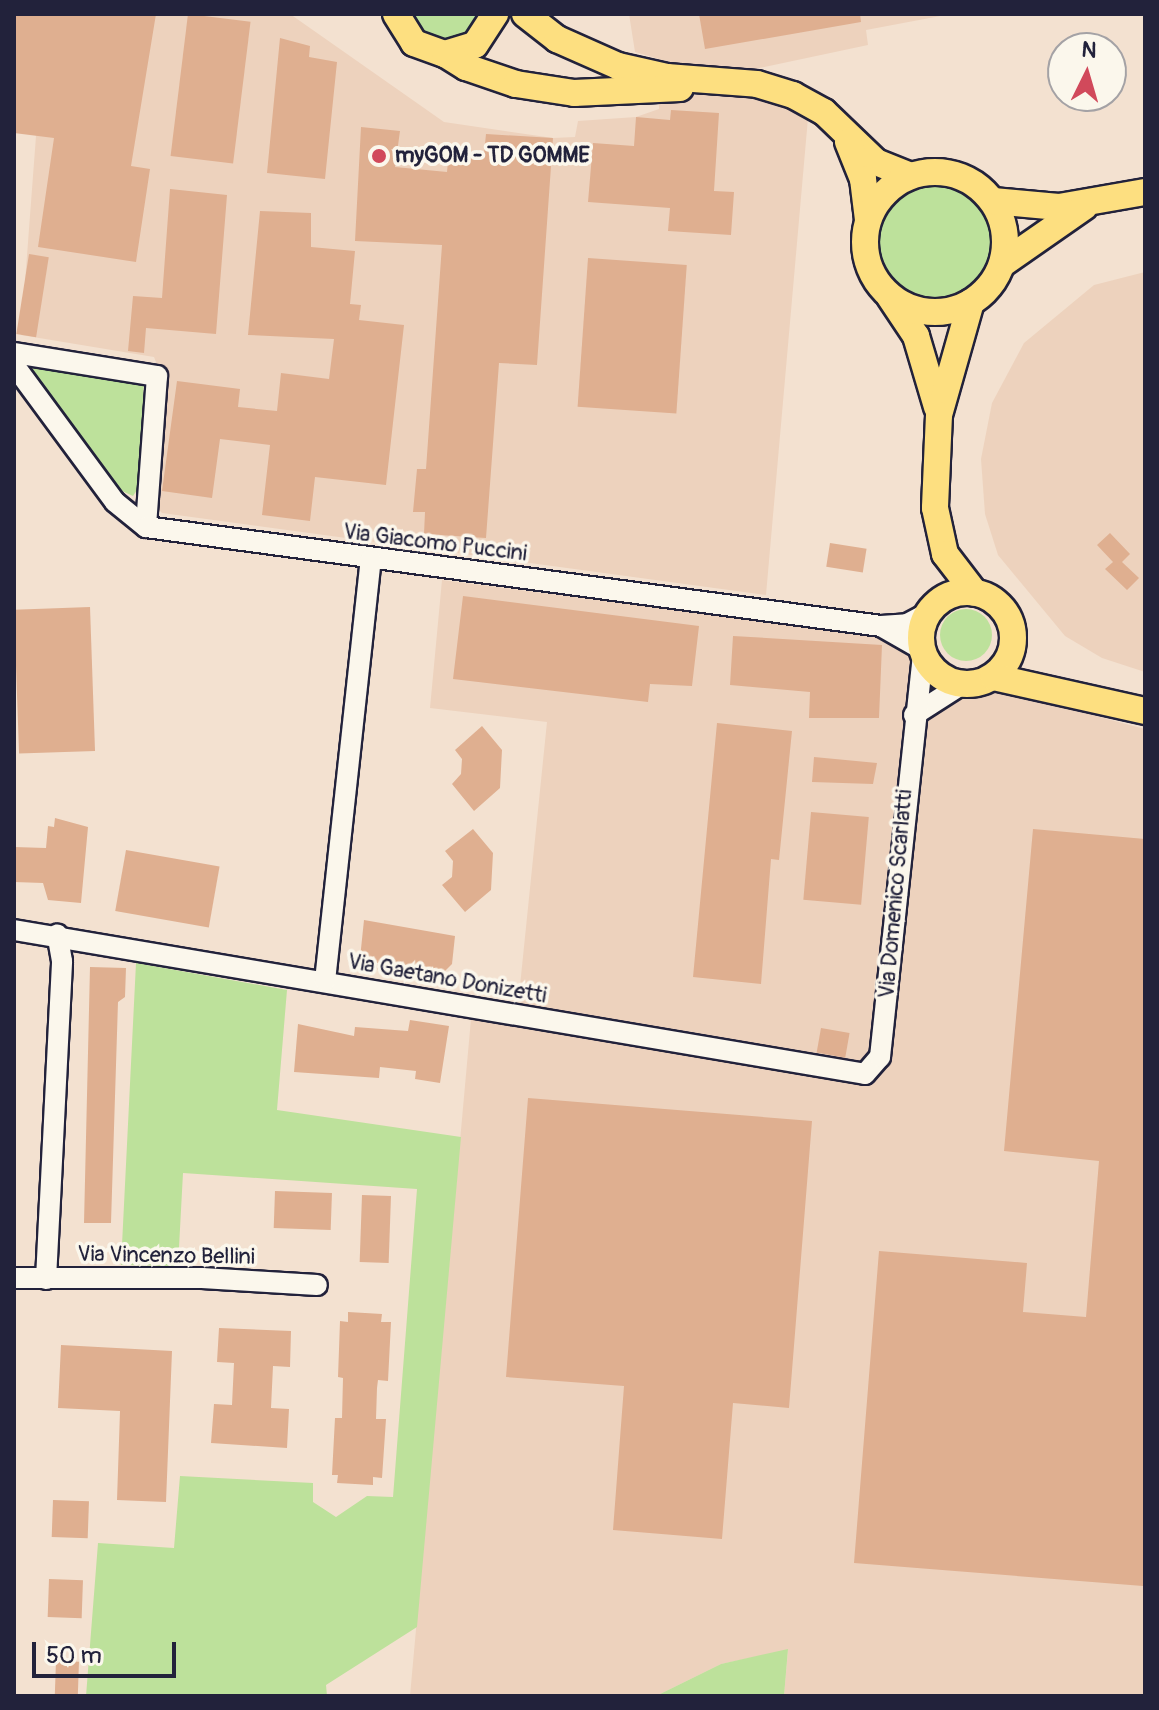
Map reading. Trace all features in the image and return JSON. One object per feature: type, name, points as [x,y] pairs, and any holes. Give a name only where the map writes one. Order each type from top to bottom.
[{"type":"main road","points":[[379,14],[400,22],[414,43],[445,54],[466,67],[516,84],[574,93],[731,82]]},
{"type":"main road","points":[[445,54],[475,45],[495,14]]},
{"type":"main road","points":[[525,14],[557,39],[618,66],[731,82],[793,95],[824,112],[846,138],[876,162],[910,176],[951,173],[981,189],[993,201],[1005,232],[1002,264],[990,286],[971,302],[928,311],[888,293]]},
{"type":"main road","points":[[846,138],[863,179],[868,220],[867,260],[916,336],[939,415]]},
{"type":"main road","points":[[868,220],[884,194],[910,176]]},
{"type":"main road","points":[[993,201],[1038,207],[1091,204],[1145,192]]},
{"type":"main road","points":[[1002,264],[1091,204]]},
{"type":"main road","points":[[971,302],[939,415],[935,508],[945,554],[975,593],[1004,610],[1013,639],[1031,669],[1054,689]]},
{"type":"main road","points":[[945,554],[922,652],[936,673],[961,685],[993,677],[1145,711]]},
{"type":"main road","points":[[931,609],[946,597],[975,593]]},
{"type":"main road","points":[[993,677],[1004,667],[1013,639]]},
{"type":"street","points":[[14,353],[157,376],[146,527]]},
{"type":"street","points":[[14,365],[115,502],[146,527]]},
{"type":"street","name":"Via Giacomo Puccini","points":[[146,527],[881,626],[922,652]]},
{"type":"street","points":[[325,981],[371,559]]},
{"type":"street","points":[[881,626],[907,624],[931,609]]},
{"type":"street","name":"Via Domenico Scarlatti","points":[[871,1071],[880,1057],[914,715],[925,678],[922,652]]},
{"type":"street","points":[[914,715],[961,685]]},
{"type":"street","name":"Via Gaetano Donizetti","points":[[14,930],[57,934],[850,1075],[871,1071]]},
{"type":"street","points":[[46,1279],[62,961],[57,934]]},
{"type":"street","name":"Via Vincenzo Bellini","points":[[14,1278],[202,1278],[317,1285]]},
{"type":"shaded area","points":[[14,14],[290,14],[444,122],[553,138],[575,137],[578,121],[636,117],[659,109],[659,99],[734,91],[767,98],[808,118],[766,595],[162,513],[153,503],[160,372],[154,357],[21,335],[36,136]]},
{"type":"shaded area","points":[[629,14],[951,14],[866,30],[868,45],[755,69],[700,71],[635,52]]},
{"type":"shaded area","points":[[1145,272],[1145,672],[1102,658],[1065,636],[998,555],[985,514],[981,459],[992,403],[1024,343],[1094,285]]},
{"type":"shaded area","points":[[442,580],[891,638],[907,645],[920,677],[957,699],[993,689],[1145,729],[1145,1696],[784,1696],[788,1650],[721,1664],[656,1696],[410,1696],[471,1019],[516,1025],[547,722],[430,708]]},
{"type":"green space","points":[[408,14],[486,14],[474,33],[449,43],[423,35]]},
{"type":"green space","points":[[935,185],[957,189],[975,201],[987,219],[991,241],[987,263],[975,281],[957,293],[935,297],[913,293],[895,281],[883,263],[879,241],[883,219],[895,201],[913,189]]},
{"type":"green space","points":[[29,365],[144,380],[139,487],[133,496],[122,491]]},
{"type":"green space","points":[[966,609],[984,617],[992,635],[984,653],[966,661],[948,653],[940,635],[948,617]]},
{"type":"green space","points":[[136,963],[287,990],[277,1110],[461,1137],[417,1627],[326,1685],[327,1696],[86,1696],[98,1543],[174,1548],[180,1476],[313,1483],[313,1502],[336,1517],[367,1496],[393,1497],[417,1189],[183,1173],[178,1266],[121,1265]]},
{"type":"green space","points":[[788,1649],[784,1696],[656,1696],[721,1664]]},
{"type":"building","points":[[14,14],[156,14],[131,166],[150,169],[136,262],[38,247],[54,138],[14,133]]},
{"type":"building","points":[[188,14],[251,22],[233,164],[171,156]]},
{"type":"building","points":[[699,14],[860,14],[861,22],[705,49]]},
{"type":"building","points":[[280,38],[310,46],[309,57],[337,62],[325,179],[267,173]]},
{"type":"building","points":[[671,110],[719,113],[714,191],[734,192],[731,235],[668,231],[670,208],[588,202],[593,143],[634,146],[636,117],[670,120]]},
{"type":"building","points":[[361,127],[400,131],[395,167],[447,172],[449,151],[484,154],[486,134],[553,138],[537,365],[499,363],[486,538],[424,534],[425,512],[413,512],[417,469],[426,469],[442,245],[355,241]]},
{"type":"building","points":[[170,189],[227,195],[216,334],[146,328],[144,353],[128,351],[133,296],[162,298]]},
{"type":"building","points":[[260,211],[311,213],[311,247],[355,251],[350,304],[361,305],[359,320],[404,325],[386,485],[315,477],[310,521],[262,515],[270,445],[220,439],[212,498],[162,491],[177,381],[240,389],[238,407],[277,411],[281,373],[329,379],[334,339],[248,335]]},
{"type":"building","points":[[29,254],[49,257],[36,337],[16,334]]},
{"type":"building","points":[[588,258],[687,265],[676,414],[578,407]]},
{"type":"building","points":[[1110,533],[1130,554],[1122,562],[1139,578],[1127,590],[1105,569],[1113,562],[1097,545]]},
{"type":"building","points":[[830,543],[867,549],[863,572],[826,567]]},
{"type":"building","points":[[463,596],[699,626],[692,686],[650,684],[648,702],[453,679]]},
{"type":"building","points":[[90,607],[95,751],[19,754],[14,610]]},
{"type":"building","points":[[733,636],[882,645],[879,718],[809,718],[810,692],[730,685]]},
{"type":"building","points":[[717,723],[792,731],[779,860],[771,859],[761,984],[693,977]]},
{"type":"building","points":[[482,726],[502,750],[500,788],[474,811],[452,784],[461,774],[462,759],[455,750]]},
{"type":"building","points":[[814,757],[877,763],[873,784],[812,782]]},
{"type":"building","points":[[811,812],[869,817],[861,905],[803,900]]},
{"type":"building","points":[[55,818],[88,827],[81,903],[48,900],[43,883],[14,882],[14,847],[46,848],[48,826],[54,827]]},
{"type":"building","points":[[473,829],[493,853],[491,890],[465,912],[442,885],[452,877],[453,861],[445,851]]},
{"type":"building","points":[[1033,829],[1145,839],[1143,1586],[854,1563],[879,1251],[1027,1263],[1023,1312],[1086,1317],[1099,1161],[1004,1151]]},
{"type":"building","points":[[126,850],[220,866],[209,928],[115,911]]},
{"type":"building","points":[[364,920],[455,936],[452,964],[442,974],[359,968]]},
{"type":"building","points":[[90,967],[126,968],[125,997],[118,1002],[111,1223],[84,1223]]},
{"type":"building","points":[[410,1020],[449,1026],[440,1083],[415,1079],[416,1071],[380,1067],[379,1078],[294,1072],[298,1024],[354,1036],[355,1027],[408,1031]]},
{"type":"building","points":[[821,1028],[850,1033],[845,1058],[817,1053]]},
{"type":"building","points":[[528,1098],[812,1121],[789,1408],[733,1403],[722,1539],[613,1530],[624,1386],[506,1377]]},
{"type":"building","points":[[275,1191],[332,1193],[331,1230],[274,1228]]},
{"type":"building","points":[[362,1195],[391,1196],[389,1263],[360,1262]]},
{"type":"building","points":[[348,1312],[382,1314],[381,1322],[391,1322],[388,1381],[378,1380],[377,1388],[376,1419],[386,1419],[382,1478],[373,1477],[373,1485],[337,1483],[338,1475],[332,1475],[335,1418],[342,1418],[343,1378],[338,1377],[340,1321],[348,1322]]},
{"type":"building","points":[[219,1328],[291,1331],[290,1367],[273,1366],[271,1408],[289,1409],[287,1448],[211,1443],[214,1404],[232,1405],[234,1363],[217,1362]]},
{"type":"building","points":[[61,1345],[172,1351],[166,1502],[117,1500],[120,1411],[58,1408]]},
{"type":"building","points":[[53,1500],[89,1501],[88,1538],[52,1537]]},
{"type":"building","points":[[49,1579],[83,1580],[82,1618],[48,1617]]},
{"type":"building","points":[[56,1661],[79,1662],[78,1696],[55,1696]]},
{"type":"place","name":"myGOM - TD GOMME","points":[[379,156]]}]
